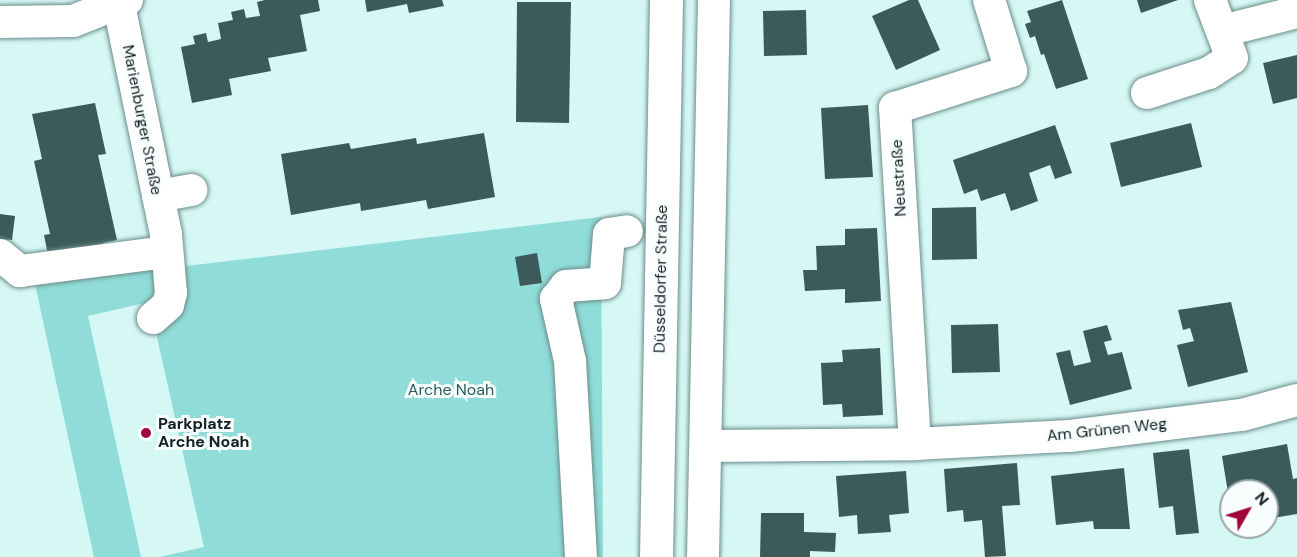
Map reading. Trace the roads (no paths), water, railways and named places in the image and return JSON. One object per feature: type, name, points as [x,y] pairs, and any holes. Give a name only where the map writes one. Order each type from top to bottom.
[{"type":"main road","name":"Düsseldorfer Straße","points":[[656,557],[666,0]]},
{"type":"street","points":[[703,557],[714,0]]},
{"type":"street","name":"Neustraße","points":[[915,444],[895,108],[1011,71],[989,0]]},
{"type":"street","points":[[1147,93],[1209,73],[1232,58],[1210,0]]},
{"type":"street","name":"Marienburger Straße","points":[[0,22],[73,21],[123,2],[166,243],[171,293],[168,305],[153,318]]},
{"type":"street","points":[[1222,31],[1297,12]]},
{"type":"street","points":[[158,196],[191,190]]},
{"type":"street","points":[[581,557],[570,361],[556,299],[566,286],[605,283],[609,234],[627,231]]},
{"type":"street","points":[[0,255],[20,271],[166,243]]},
{"type":"street","name":"Am Grünen Weg","points":[[706,446],[915,444],[1070,436],[1242,415],[1297,400]]},
{"type":"place","name":"Parkplatz Arche Noah","points":[[146,433]]},
{"type":"park label","name":"Arche Noah","points":[[451,390]]}]
